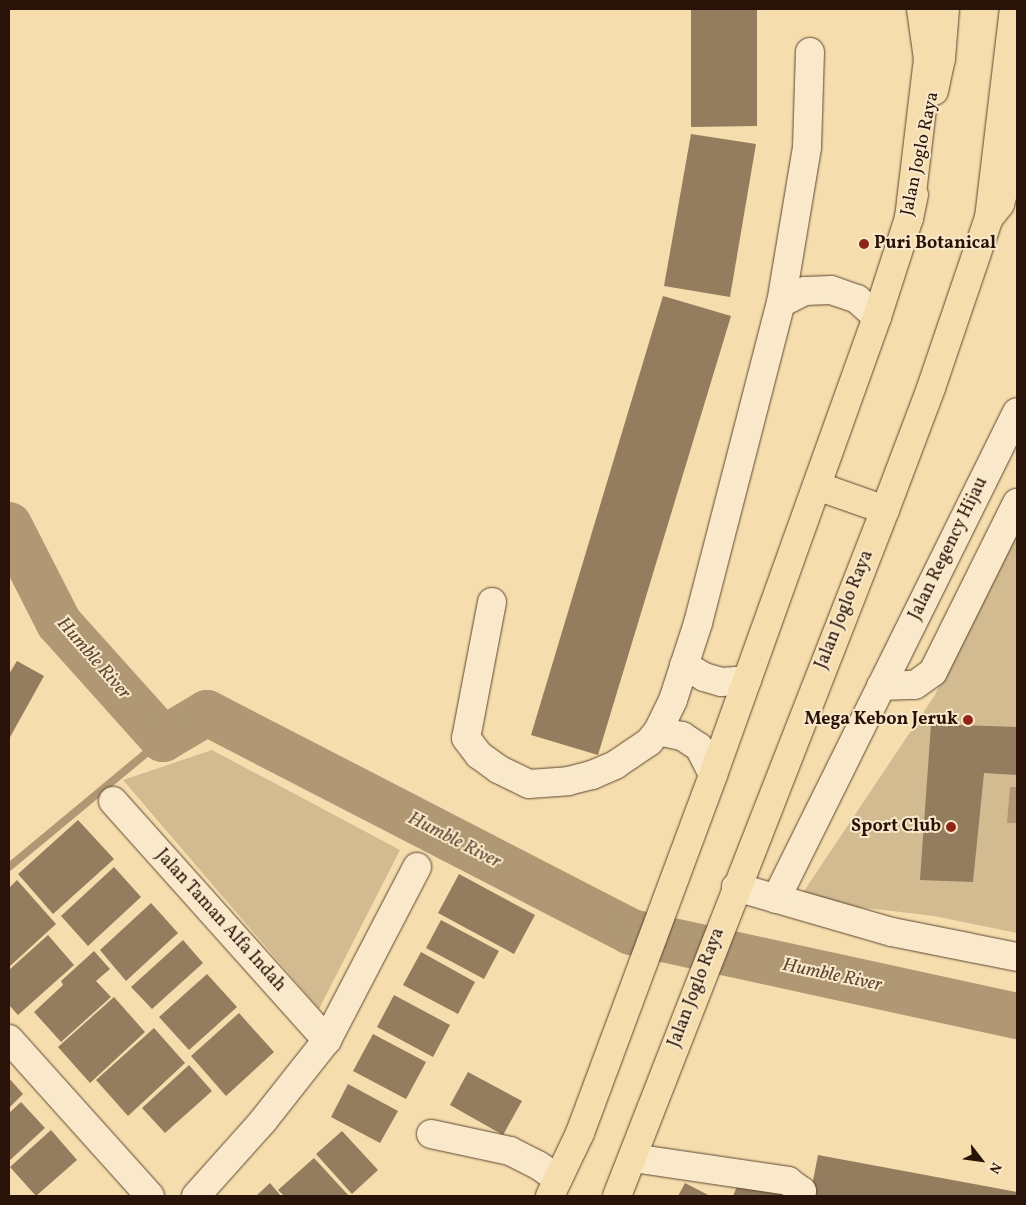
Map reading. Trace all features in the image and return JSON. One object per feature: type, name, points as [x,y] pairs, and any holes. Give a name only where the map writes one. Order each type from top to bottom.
[{"type":"main road","points":[[909,218],[928,59],[921,9]]},
{"type":"main road","name":"Jalan Joglo Raya","points":[[554,1188],[580,1133],[672,887],[877,317],[909,218],[941,59],[945,9]]},
{"type":"main road","name":"Jalan Joglo Raya","points":[[617,1196],[702,974],[885,510],[931,388],[989,218],[1014,9]]},
{"type":"main road","points":[[989,218],[1000,204],[1008,179],[1017,113]]},
{"type":"main road","points":[[817,486],[885,510]]},
{"type":"street","points":[[492,602],[466,738],[479,755],[498,769],[529,784],[568,780],[592,774],[615,765],[649,742],[658,731],[673,700],[698,623],[781,303],[807,148],[810,52]]},
{"type":"street","points":[[781,303],[805,291],[832,290],[857,299],[877,317]]},
{"type":"street","name":"Jalan Regency Hijau","points":[[776,899],[1017,412]]},
{"type":"street","points":[[881,686],[915,685],[933,672],[1017,503]]},
{"type":"street","points":[[684,665],[704,677],[721,682],[747,680]]},
{"type":"street","points":[[658,731],[682,736],[699,747],[713,775]]},
{"type":"street","name":"Jalan Taman Alfa Indah","points":[[113,802],[327,1040]]},
{"type":"street","points":[[196,1196],[263,1121],[327,1040],[417,867]]},
{"type":"street","points":[[736,887],[892,932],[1017,958]]},
{"type":"street","points":[[9,1039],[150,1196]]},
{"type":"street","points":[[431,1134],[510,1151],[538,1165],[554,1188]]},
{"type":"street","points":[[633,1158],[788,1181],[802,1191],[800,1196]]},
{"type":"shaded area","name":"Mega Kebon Jeruk","points":[[1017,501],[1017,933],[934,916],[798,900],[935,695]]},
{"type":"shaded area","points":[[212,750],[400,850],[319,1009],[123,780]]},
{"type":"shaded area","points":[[1010,787],[1017,787],[1017,823],[1007,823]]},
{"type":"building","points":[[691,9],[757,9],[757,126],[691,127]]},
{"type":"building","points":[[691,134],[756,144],[730,297],[664,286]]},
{"type":"building","points":[[663,296],[731,316],[598,755],[531,735]]},
{"type":"building","points":[[17,661],[44,676],[9,739],[9,674]]},
{"type":"building","name":"Sport Club","points":[[931,724],[1017,727],[1017,775],[984,773],[973,882],[920,880]]},
{"type":"building","points":[[78,820],[114,859],[53,914],[18,874]]},
{"type":"building","points":[[114,867],[141,897],[88,946],[61,916]]},
{"type":"building","points":[[459,874],[535,915],[514,954],[438,913]]},
{"type":"building","points":[[17,880],[56,924],[9,967],[9,888]]},
{"type":"building","points":[[151,903],[178,933],[126,981],[100,950]]},
{"type":"building","points":[[441,920],[499,951],[484,979],[426,948]]},
{"type":"building","points":[[48,935],[74,965],[18,1015],[9,1005],[9,970]]},
{"type":"building","points":[[183,940],[203,963],[152,1009],[131,987]]},
{"type":"building","points":[[94,951],[110,969],[96,981],[111,997],[61,1042],[34,1012],[63,985],[61,981]]},
{"type":"building","points":[[421,952],[475,982],[458,1014],[403,985]]},
{"type":"building","points":[[207,974],[237,1007],[189,1050],[159,1017]]},
{"type":"building","points":[[394,995],[450,1025],[433,1057],[377,1027]]},
{"type":"building","points":[[114,997],[145,1032],[90,1083],[58,1047]]},
{"type":"building","points":[[239,1013],[274,1052],[226,1096],[191,1056]]},
{"type":"building","points":[[154,1028],[185,1063],[128,1116],[96,1080]]},
{"type":"building","points":[[373,1034],[426,1062],[406,1099],[353,1071]]},
{"type":"building","points":[[189,1065],[212,1091],[165,1133],[142,1108]]},
{"type":"building","points":[[468,1072],[522,1101],[503,1135],[450,1105]]},
{"type":"building","points":[[9,1078],[23,1094],[9,1108]]},
{"type":"building","points":[[348,1084],[398,1111],[380,1143],[331,1117]]},
{"type":"building","points":[[21,1102],[45,1128],[9,1161],[9,1113]]},
{"type":"building","points":[[51,1130],[77,1160],[36,1196],[10,1167]]},
{"type":"building","points":[[342,1131],[378,1170],[352,1194],[316,1154]]},
{"type":"building","points":[[818,1155],[1017,1192],[1017,1196],[810,1196]]},
{"type":"building","points":[[314,1158],[349,1196],[284,1196],[278,1190]]},
{"type":"building","points":[[741,1177],[789,1196],[733,1196]]},
{"type":"building","points":[[270,1183],[281,1196],[256,1196]]},
{"type":"building","points":[[685,1183],[710,1196],[678,1196]]},
{"type":"waterway","name":"Humble River","points":[[9,525],[59,623],[163,739],[207,713],[631,932],[1017,1016]]},
{"type":"waterway","points":[[9,867],[163,739]]},
{"type":"place","name":"Puri Botanical","points":[[864,244]]},
{"type":"place","name":"Mega Kebon Jeruk","points":[[968,720]]},
{"type":"place","name":"Sport Club","points":[[951,827]]}]
